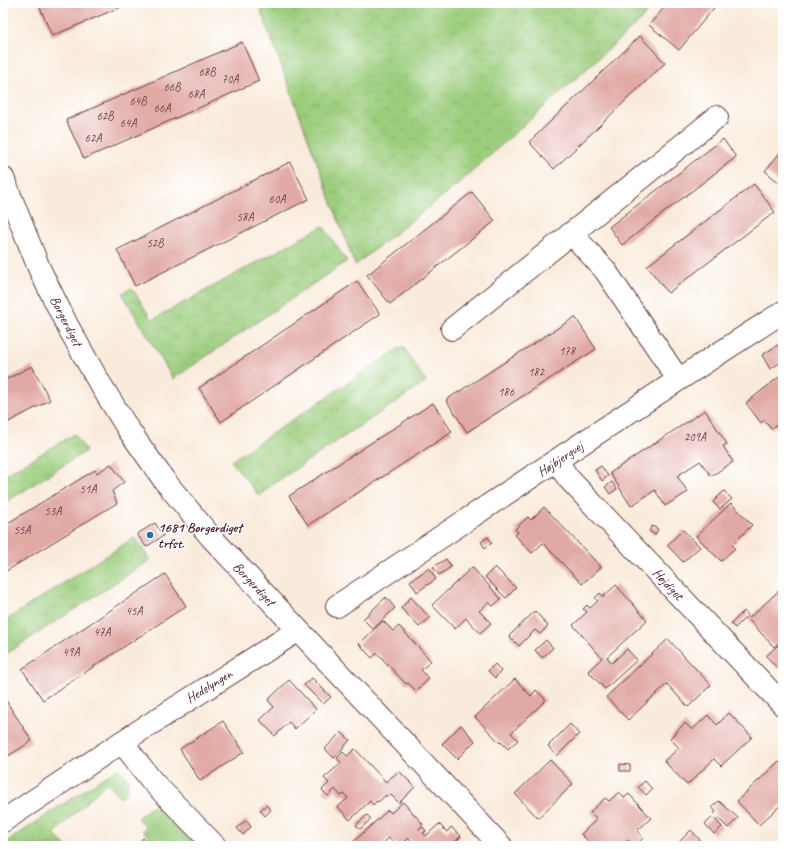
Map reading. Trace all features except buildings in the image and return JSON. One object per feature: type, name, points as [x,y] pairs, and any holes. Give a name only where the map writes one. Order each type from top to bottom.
[{"type":"street","points":[[452,329],[717,117]]},
{"type":"street","name":"Borgerdiget","points":[[3,178],[39,268],[67,325],[96,377],[128,429],[164,480],[203,528],[501,846]]},
{"type":"street","points":[[571,233],[605,270],[678,379]]},
{"type":"street","name":"Højbjergvej","points":[[337,606],[557,461],[678,379],[783,312]]},
{"type":"street","name":"Højdiget","points":[[557,461],[568,478],[783,705]]},
{"type":"street","name":"Hedelyngen","points":[[3,821],[122,742],[297,630]]},
{"type":"street","points":[[122,742],[152,782],[215,846]]},
{"type":"green space","points":[[258,3],[654,3],[640,21],[458,184],[355,265]]},
{"type":"green space","points":[[323,226],[347,261],[173,379],[122,293],[132,288],[152,320]]},
{"type":"green space","points":[[403,346],[426,382],[273,484],[259,496],[231,461]]},
{"type":"green space","points":[[75,434],[86,451],[3,504],[3,476]]},
{"type":"green space","points":[[135,537],[150,560],[3,656],[3,622]]},
{"type":"green space","points":[[118,768],[129,780],[127,791],[121,798],[107,782],[54,834],[66,846],[3,846],[3,844]]},
{"type":"green space","points":[[164,805],[202,846],[157,846],[143,831],[146,827],[137,818],[151,807]]},
{"type":"place","name":"1681 Borgerdiget trfst.","points":[[150,535]]}]
